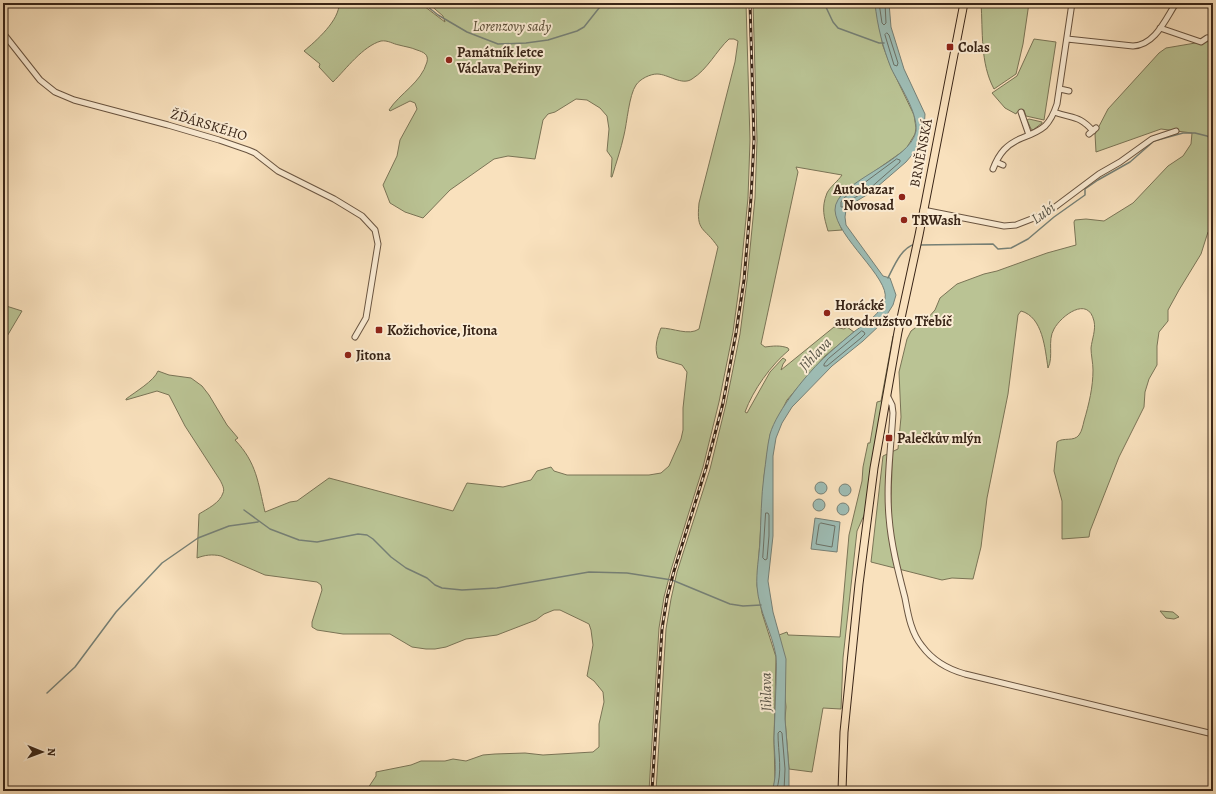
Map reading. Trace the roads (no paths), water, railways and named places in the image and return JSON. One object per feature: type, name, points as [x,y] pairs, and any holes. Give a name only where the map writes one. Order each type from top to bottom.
[{"type":"main road","name":"BRNĚNSKÁ","points":[[842,791],[844,732],[859,584],[874,468],[898,332],[916,250],[964,3]]},
{"type":"street","points":[[993,169],[1004,148],[1012,142],[1036,133],[1051,119],[1060,89],[1072,3]]},
{"type":"street","points":[[1067,39],[1138,45],[1148,42],[1160,28],[1176,3]]},
{"type":"street","points":[[1160,28],[1201,42],[1207,38]]},
{"type":"street","name":"ŽĎÁRSKÉHO","points":[[3,33],[40,80],[47,87],[60,94],[74,100],[220,140],[248,150],[255,153],[278,171],[334,199],[362,216],[374,230],[378,244],[366,318],[355,337]]},
{"type":"street","points":[[1060,89],[1069,91]]},
{"type":"street","points":[[1021,112],[1029,135]]},
{"type":"street","points":[[1054,112],[1082,120],[1093,131]]},
{"type":"street","points":[[923,210],[1000,225],[1016,225],[1047,213],[1099,174],[1120,162],[1152,139],[1176,131]]},
{"type":"street","points":[[996,162],[1003,165]]},
{"type":"street","points":[[887,395],[891,401],[893,409],[889,516],[892,544],[914,634],[930,656],[940,664],[958,672],[1213,734]]},
{"type":"water","points":[[875,3],[889,3],[891,27],[904,69],[925,114],[924,130],[917,149],[906,162],[870,193],[850,205],[846,210],[846,225],[883,276],[890,278],[896,295],[893,305],[881,324],[832,366],[792,407],[782,423],[776,438],[773,456],[773,536],[768,581],[773,612],[786,659],[785,719],[789,786],[787,791],[772,791],[775,778],[774,738],[776,656],[772,639],[760,605],[757,587],[762,492],[770,434],[786,403],[811,371],[855,331],[873,318],[883,304],[885,299],[884,290],[879,280],[844,232],[838,221],[835,210],[838,200],[847,190],[901,152],[911,142],[916,131],[916,124],[911,107],[891,68],[885,52]]},
{"type":"water","points":[[819,482],[823,482],[827,488],[823,494],[819,494],[815,490],[815,486]]},
{"type":"water","points":[[843,484],[847,484],[851,490],[847,496],[843,496],[839,492],[839,488]]},
{"type":"water","points":[[817,499],[821,499],[825,505],[821,511],[817,511],[813,507],[813,503]]},
{"type":"water","points":[[841,503],[845,503],[849,509],[845,515],[841,515],[837,511],[837,507]]},
{"type":"water","points":[[815,518],[840,522],[837,552],[811,549]]},
{"type":"waterway","points":[[423,3],[438,15],[467,32],[498,44],[526,43],[548,40],[577,31],[584,27],[603,3]]},
{"type":"waterway","points":[[824,3],[833,22],[838,28],[879,43],[884,43]]},
{"type":"waterway","name":"Lubí","points":[[919,245],[993,244],[998,249],[1011,248],[1028,239],[1054,217],[1085,195],[1085,189],[1130,162],[1154,141],[1183,133],[1195,133],[1207,136],[1213,140]]},
{"type":"waterway","name":"Lubí","points":[[888,278],[895,263],[902,253],[910,246],[915,244]]},
{"type":"waterway","points":[[244,510],[270,529],[299,540],[317,542],[358,534],[367,535],[391,557],[406,568],[427,578],[435,585],[442,588],[462,590],[497,588],[589,572],[627,573],[672,580],[730,604],[743,606],[761,605]]},
{"type":"waterway","points":[[47,693],[75,667],[116,612],[162,563],[198,538],[229,526],[258,522]]},
{"type":"railway","points":[[652,791],[662,629],[667,598],[706,468],[723,403],[744,280],[754,140],[750,3]]},
{"type":"place","name":"Colas","points":[[950,47]]},
{"type":"place","name":"Památník letce Václava Peřiny","points":[[449,60]]},
{"type":"place","name":"Autobazar Novosad","points":[[902,197]]},
{"type":"place","name":"TRWash","points":[[904,220]]},
{"type":"place","name":"Horácké autodružstvo Třebíč","points":[[827,313]]},
{"type":"place","name":"Kožichovice, Jitona","points":[[379,330]]},
{"type":"place","name":"Jitona","points":[[348,355]]},
{"type":"place","name":"Palečkův mlýn","points":[[889,438]]},
{"type":"park label","name":"Lorenzovy sady","points":[[512,26]]},
{"type":"water label","name":"Jihlava","points":[[815,354]]},
{"type":"water label","name":"Jihlava","points":[[766,692]]}]
